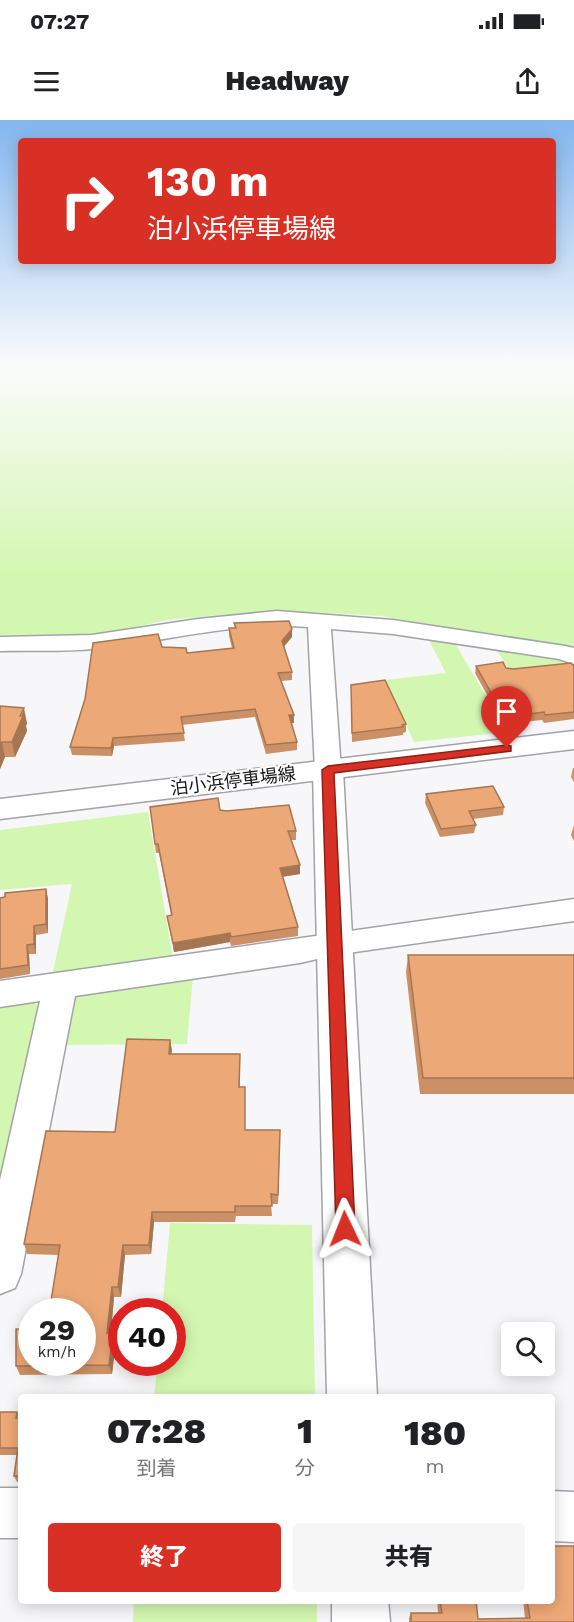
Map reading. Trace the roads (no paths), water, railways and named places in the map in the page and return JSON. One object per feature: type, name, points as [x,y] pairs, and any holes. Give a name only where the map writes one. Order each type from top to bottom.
[{"type":"street","points":[[0,644],[92,642],[198,626],[277,618],[393,627],[565,653],[574,657]]},
{"type":"street","points":[[319,621],[328,770],[352,1394]]},
{"type":"street","name":"泊小浜停車場線","points":[[0,809],[574,740]]},
{"type":"street","points":[[0,994],[300,951],[334,943],[574,910]]},
{"type":"street","points":[[0,1274],[8,1192],[60,986]]},
{"type":"street","points":[[0,1513],[18,1513]]},
{"type":"street","points":[[555,1516],[574,1517]]},
{"type":"street","points":[[360,1604],[361,1622]]}]
